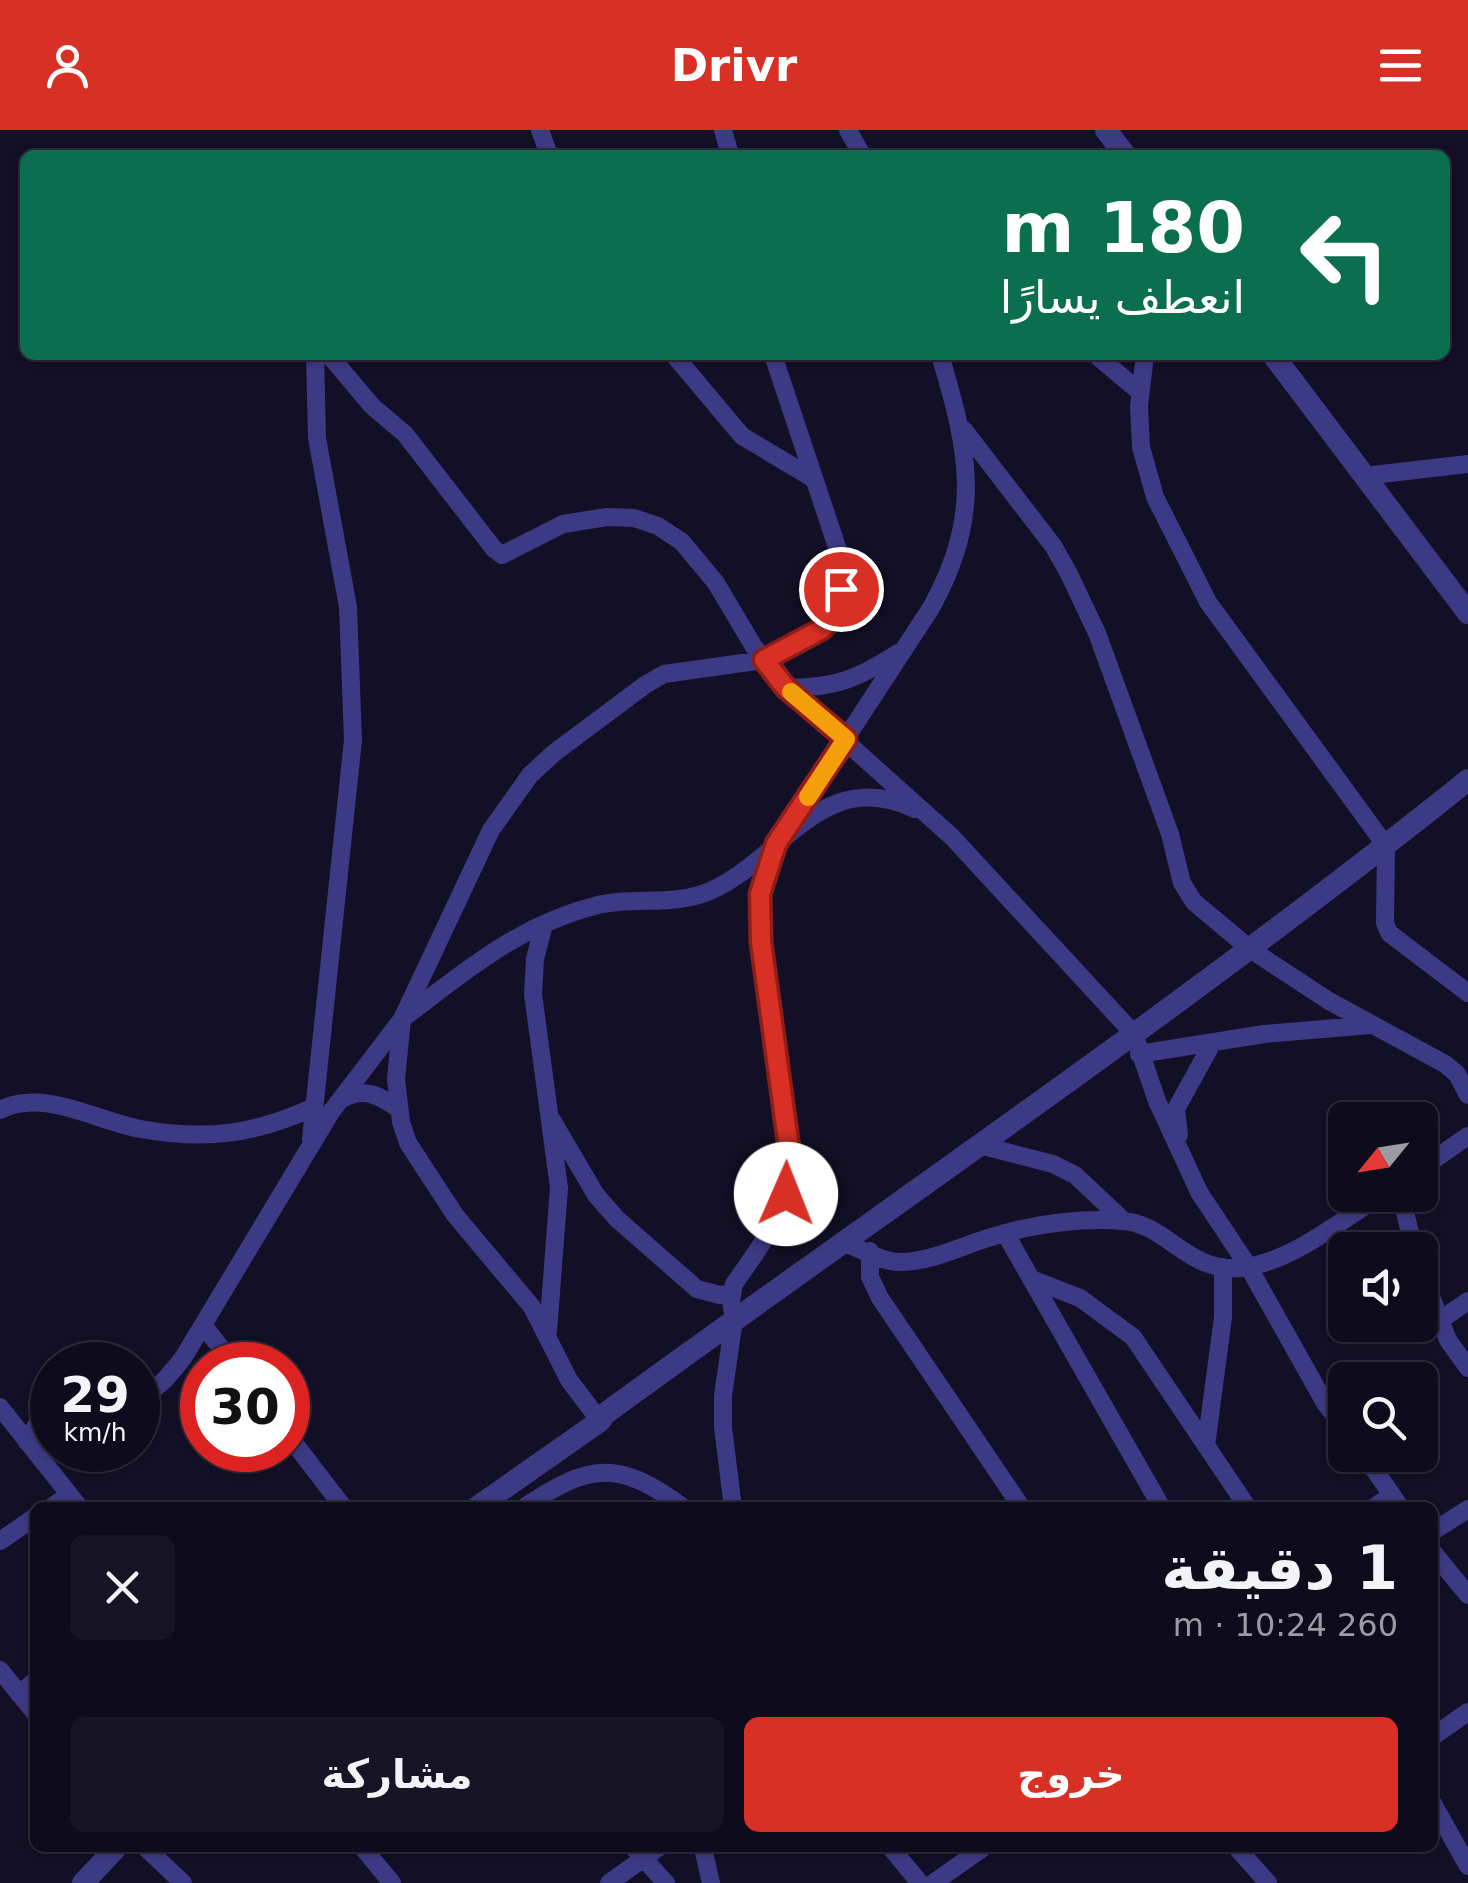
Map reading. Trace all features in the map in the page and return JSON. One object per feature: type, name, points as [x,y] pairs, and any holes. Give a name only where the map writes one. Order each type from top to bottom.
[{"type":"street","points":[[310,1147],[353,740],[348,606],[317,438],[316,360]]},
{"type":"street","points":[[333,360],[372,406],[406,434],[494,550],[502,555],[544,532],[585,520],[634,518],[658,526],[682,542],[700,562],[786,688],[935,820],[1136,1044],[1200,1192],[1248,1266],[1328,1406]]},
{"type":"street","points":[[678,360],[742,436],[814,478]]},
{"type":"street","points":[[160,1383],[204,1326],[310,1147],[402,1019],[491,830],[530,775],[554,753],[664,674],[764,660],[822,629],[834,617],[841,589],[838,550],[774,360]]},
{"type":"street","points":[[732,1502],[723,1396],[734,1319],[731,1293],[778,1220],[791,1163],[760,926],[760,894],[776,844],[943,585],[961,532],[968,466],[941,360]]},
{"type":"street","points":[[1102,360],[1140,392]]},
{"type":"street","points":[[1144,360],[1140,392],[1141,447],[1148,480],[1199,587],[1386,846],[1385,923],[1389,932],[1468,993]]},
{"type":"street","points":[[1276,360],[1468,613]]},
{"type":"street","points":[[960,424],[1054,547],[1069,574],[1097,633],[1188,893],[1204,912],[1250,948],[1370,1024],[1445,1064],[1468,1095]]},
{"type":"street","points":[[1364,476],[1468,464]]},
{"type":"street","points":[[786,688],[823,688],[851,680],[903,650]]},
{"type":"street","points":[[485,1502],[979,1145],[1136,1044],[1250,948],[1468,780]]},
{"type":"street","points":[[600,1421],[568,1380],[532,1306],[455,1214],[408,1143],[396,1079],[402,1019],[477,960],[544,924],[597,905],[690,899],[733,879],[828,806],[858,797],[895,801],[935,820]]},
{"type":"street","points":[[544,924],[535,959],[533,994],[559,1188],[548,1337]]},
{"type":"street","points":[[1136,1044],[1213,1042],[1370,1024]]},
{"type":"street","points":[[1186,1165],[1176,1109],[1213,1042]]},
{"type":"street","points":[[342,1099],[354,1093],[370,1093],[399,1110]]},
{"type":"street","points":[[0,1110],[35,1100],[142,1130],[204,1134],[264,1128],[314,1107]]},
{"type":"street","points":[[547,1110],[596,1194],[617,1220],[697,1289],[720,1295],[731,1293]]},
{"type":"street","points":[[1438,1157],[1468,1136]]},
{"type":"street","points":[[979,1145],[1064,1169],[1124,1221]]},
{"type":"street","points":[[842,1242],[891,1261],[904,1262],[1005,1232],[1124,1221],[1142,1225],[1199,1262],[1223,1267],[1248,1266],[1282,1256],[1354,1212]]},
{"type":"street","points":[[1005,1232],[1159,1502]]},
{"type":"street","points":[[870,1251],[870,1278],[880,1298],[1018,1502]]},
{"type":"street","points":[[1206,1446],[1224,1317],[1223,1267]]},
{"type":"street","points":[[1031,1278],[1080,1298],[1133,1337],[1244,1502]]},
{"type":"street","points":[[1468,1301],[1439,1321],[1468,1368]]},
{"type":"street","points":[[204,1326],[216,1342]]},
{"type":"street","points":[[0,1408],[75,1501]]},
{"type":"street","points":[[27,1442],[30,1437]]},
{"type":"street","points":[[310,1463],[339,1502]]},
{"type":"street","points":[[533,1502],[573,1478],[600,1472],[634,1476],[675,1502]]},
{"type":"street","points":[[1376,1472],[1396,1501]]},
{"type":"street","points":[[1438,1528],[1468,1509]]},
{"type":"street","points":[[0,1541],[30,1520]]},
{"type":"street","points":[[1438,1558],[1468,1595]]},
{"type":"street","points":[[0,1670],[30,1707]]},
{"type":"street","points":[[19,1694],[30,1685]]},
{"type":"street","points":[[1438,1733],[1468,1712]]},
{"type":"street","points":[[1438,1812],[1468,1864]]},
{"type":"street","points":[[82,1883],[112,1852]]},
{"type":"street","points":[[150,1852],[183,1883]]},
{"type":"street","points":[[366,1852],[392,1883]]},
{"type":"street","points":[[609,1883],[645,1852]]},
{"type":"street","points":[[647,1852],[666,1883]]},
{"type":"street","points":[[704,1852],[711,1883]]},
{"type":"street","points":[[894,1852],[920,1883]]},
{"type":"street","points":[[933,1883],[977,1852]]},
{"type":"street","points":[[1240,1852],[1268,1883]]},
{"type":"slow traffic","points":[[791,692],[846,739],[808,797]]},
{"type":"route","points":[[786,1194],[791,1163],[761,942],[760,894],[776,844],[846,739],[786,688],[764,660],[822,629],[834,617],[841,589]]}]
